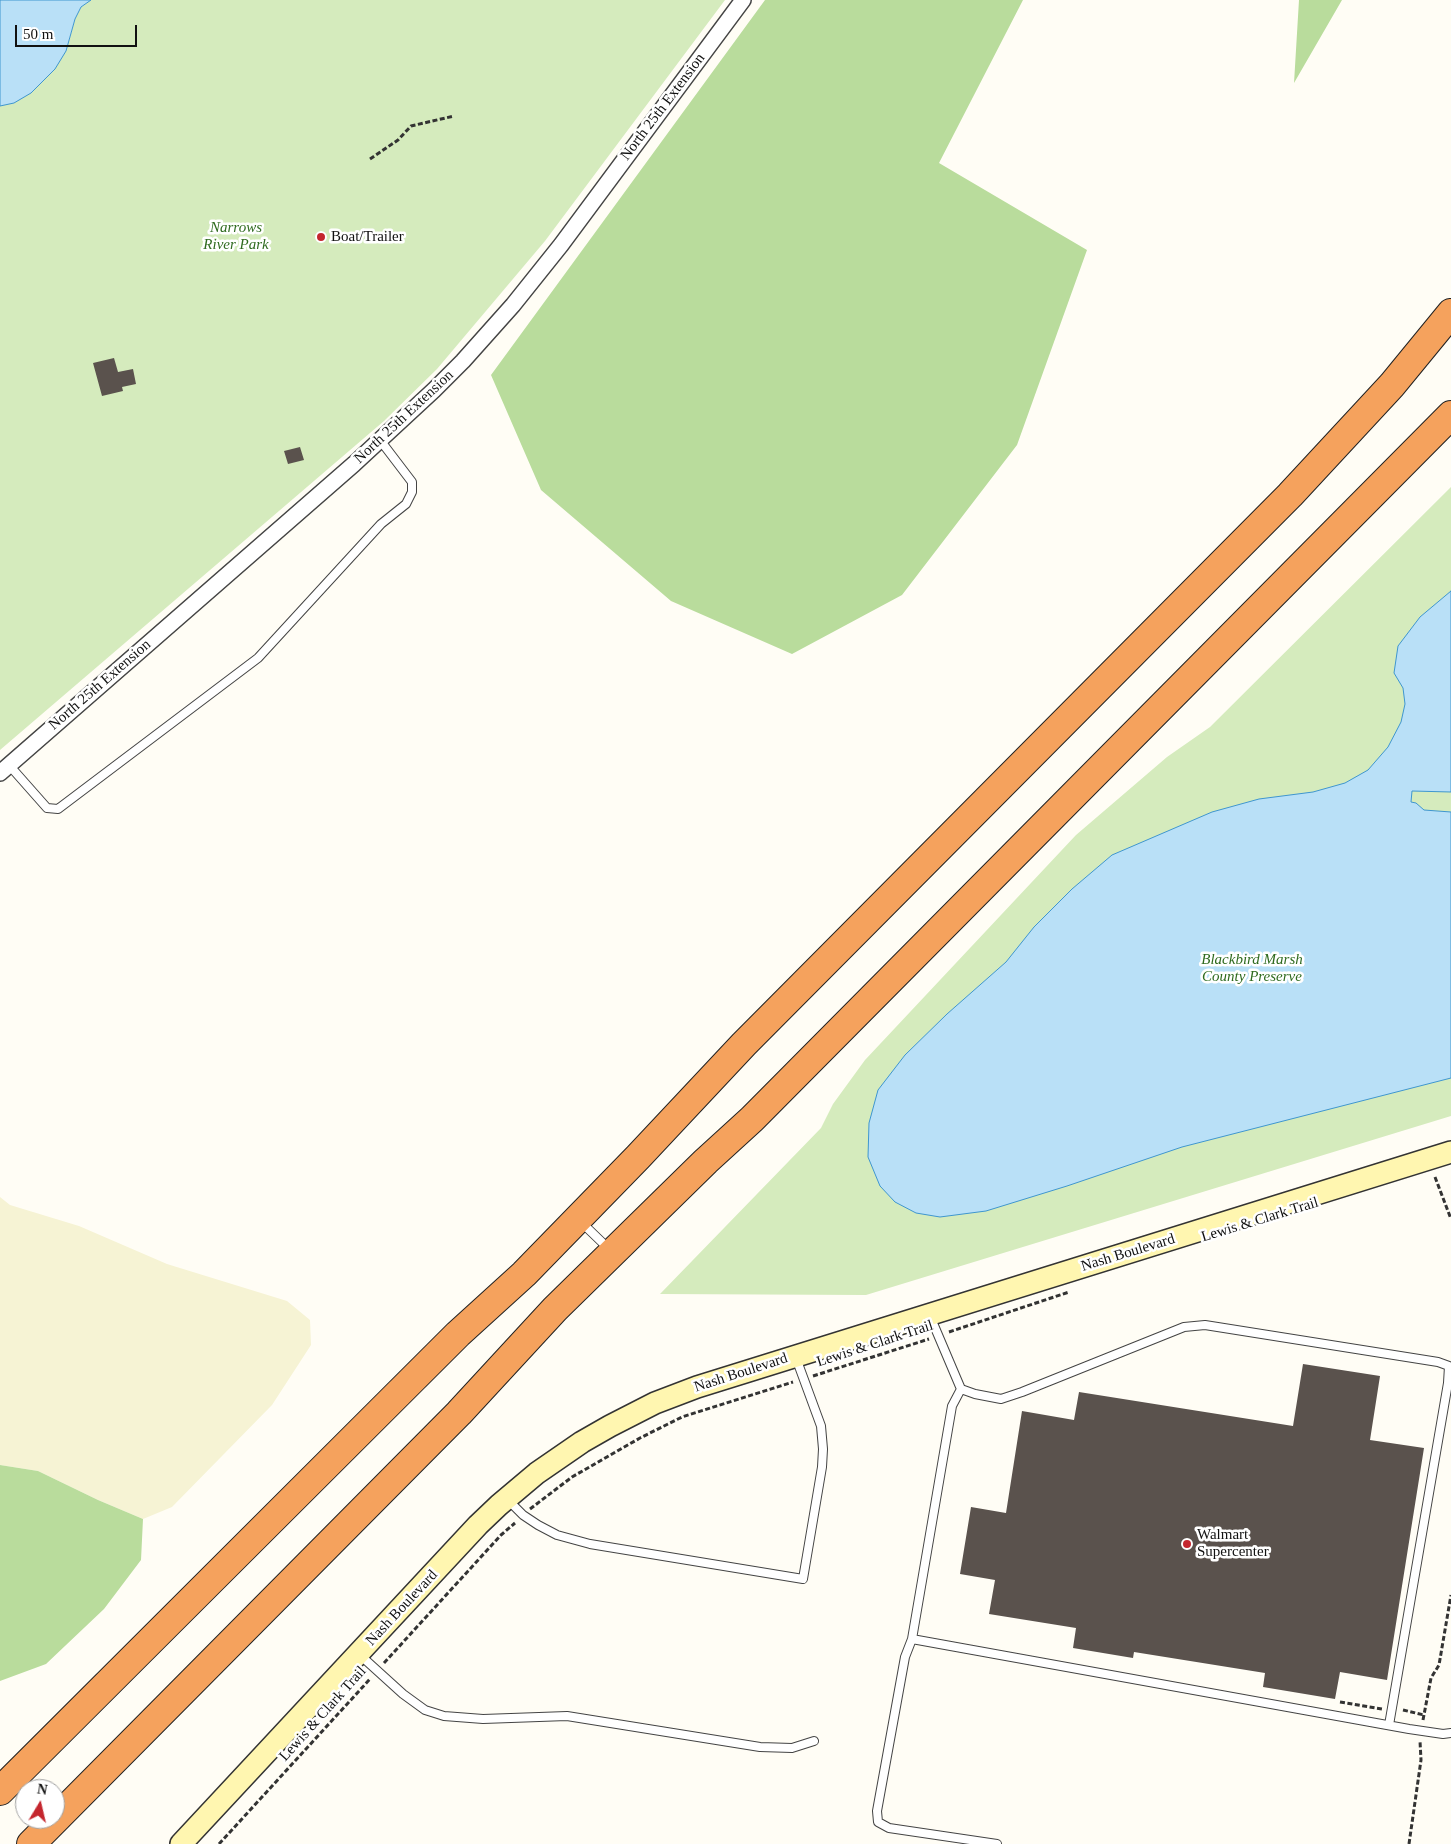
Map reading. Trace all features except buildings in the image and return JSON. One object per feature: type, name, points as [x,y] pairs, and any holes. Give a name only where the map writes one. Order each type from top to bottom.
[{"type":"highway","points":[[0,1791],[458,1334],[524,1274],[638,1157],[744,1044],[1290,495],[1392,385],[1451,313]]},
{"type":"highway","points":[[30,1844],[452,1420],[555,1309],[752,1119],[1451,415]]},
{"type":"street","name":"North 25th Extension","points":[[4,769],[380,440],[458,367],[513,305],[561,245],[743,0]]},
{"type":"street","name":"Nash Boulevard","points":[[182,1844],[478,1525],[537,1473],[582,1442],[640,1411],[697,1386],[1451,1152]]},
{"type":"lane","points":[[4,769],[48,808],[58,809],[258,658],[382,524],[406,504],[412,492],[412,482],[380,440]]},
{"type":"lane","points":[[578,1218],[613,1253]]},
{"type":"lane","points":[[929,1314],[961,1389],[1001,1399],[1184,1327],[1205,1326],[1438,1362],[1449,1366],[1448,1383],[1389,1725]]},
{"type":"lane","points":[[506,1499],[523,1515],[557,1535],[590,1544],[803,1580],[824,1449],[821,1426],[795,1356]]},
{"type":"lane","points":[[961,1389],[952,1406],[912,1639],[905,1657],[877,1811],[878,1822],[889,1828],[997,1844]]},
{"type":"lane","points":[[912,1639],[1409,1729],[1443,1734],[1451,1733]]},
{"type":"lane","points":[[359,1654],[403,1694],[425,1710],[444,1716],[483,1719],[567,1716],[760,1747],[792,1748],[814,1741]]},
{"type":"path","points":[[370,159],[398,140],[411,126],[454,116]]},
{"type":"path","points":[[1427,1179],[1443,1174]]},
{"type":"path","points":[[1435,1177],[1451,1219]]},
{"type":"path","name":"Lewis & Clark Trail","points":[[219,1844],[501,1536],[523,1515],[572,1477],[640,1438],[682,1418],[1073,1291]]},
{"type":"shaded area","points":[[0,1197],[10,1205],[79,1226],[167,1264],[287,1301],[310,1320],[311,1345],[272,1405],[172,1507],[143,1519],[38,1471],[0,1465]]},
{"type":"green space","name":"Narrows River Park","points":[[91,0],[725,0],[545,241],[437,369],[384,421],[0,750],[0,106],[14,102],[66,51],[75,19],[81,7]]},
{"type":"green space","points":[[765,0],[1023,0],[939,163],[1087,250],[1017,445],[902,595],[792,654],[671,601],[541,490],[491,375]]},
{"type":"green space","points":[[1299,0],[1342,0],[1294,83]]},
{"type":"green space","name":"Blackbird Marsh County Preserve","points":[[1451,487],[1451,1116],[866,1295],[660,1294],[821,1128],[833,1104],[865,1060],[1076,835],[1167,757],[1210,727]]},
{"type":"green space","points":[[0,1465],[38,1471],[143,1519],[141,1560],[104,1609],[46,1664],[0,1681]]},
{"type":"water","points":[[0,0],[91,0],[81,7],[75,19],[66,51],[55,69],[31,93],[14,103],[0,106]]},
{"type":"water","name":"Blackbird Marsh County Preserve","points":[[1451,591],[1451,792],[1412,791],[1411,802],[1416,803],[1424,810],[1451,812],[1451,1078],[1182,1147],[986,1211],[940,1217],[916,1213],[895,1202],[880,1186],[868,1157],[869,1123],[878,1090],[905,1055],[947,1014],[1006,962],[1034,927],[1072,889],[1112,855],[1212,812],[1259,799],[1313,792],[1345,783],[1368,770],[1388,747],[1401,722],[1405,704],[1403,688],[1394,673],[1398,646],[1420,617]]},
{"type":"place","name":"Boat/Trailer","points":[[321,237]]},
{"type":"place","name":"Walmart Supercenter","points":[[1187,1544]]}]
